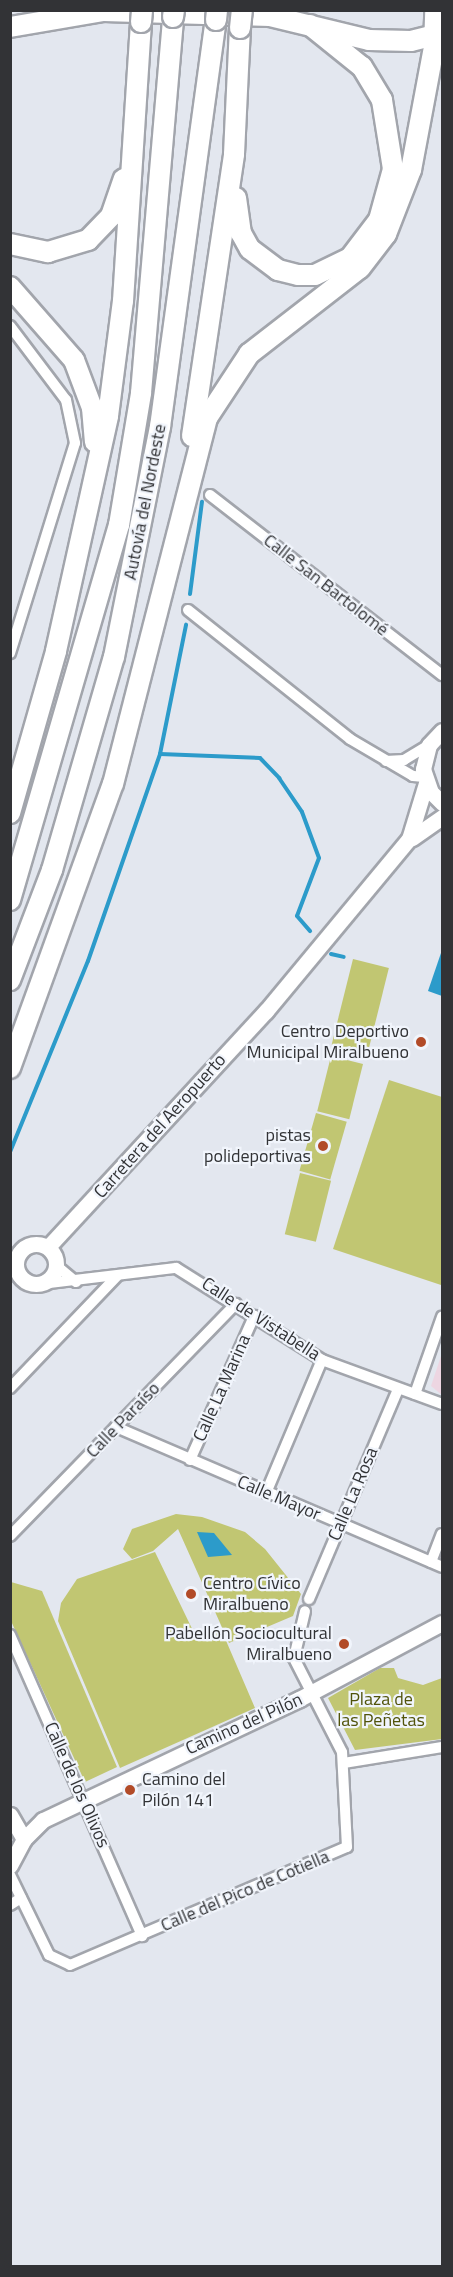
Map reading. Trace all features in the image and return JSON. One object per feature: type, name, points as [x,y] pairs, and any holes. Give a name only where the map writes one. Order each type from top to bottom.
[{"type":"highway","points":[[10,1068],[113,784],[207,418],[233,372],[268,337],[360,268],[386,234],[406,191],[439,34],[435,10]]},
{"type":"highway","points":[[10,27],[81,13],[245,15],[310,25],[369,40],[439,34]]},
{"type":"highway","points":[[10,40],[44,23],[81,13]]},
{"type":"highway","name":"Autovía del Nordeste","points":[[10,900],[118,525],[141,393],[174,14]]},
{"type":"highway","name":"Autovía del Nordeste","points":[[10,980],[52,870],[114,657],[160,427],[217,15]]},
{"type":"highway","points":[[10,813],[56,651],[93,490],[123,301],[142,16]]},
{"type":"highway","points":[[241,19],[234,154],[236,214],[241,233],[260,260],[279,270],[315,275],[335,268],[366,242],[389,193],[393,169],[389,120],[362,67],[310,25]]},
{"type":"highway","points":[[10,244],[34,252],[63,250],[88,240],[111,216],[124,179],[140,53]]},
{"type":"highway","points":[[425,97],[442,64]]},
{"type":"highway","points":[[180,522],[234,154]]},
{"type":"highway","points":[[10,286],[63,346],[85,383],[96,427],[93,490]]},
{"type":"street","points":[[10,326],[66,400],[75,443],[10,653]]},
{"type":"street","name":"Calle San Bartolomé","points":[[210,495],[442,675]]},
{"type":"street","points":[[188,610],[296,699],[385,761],[425,780],[442,803]]},
{"type":"street","points":[[385,761],[404,760],[429,744],[442,731]]},
{"type":"street","name":"Carretera del Aeropuerto","points":[[409,840],[425,780],[429,744]]},
{"type":"street","name":"Carretera del Aeropuerto","points":[[48,1247],[266,1011],[409,840],[442,817]]},
{"type":"street","points":[[57,1266],[41,1284],[15,1281],[20,1251],[35,1244],[48,1247],[57,1266],[76,1282]]},
{"type":"street","name":"Calle de Vistabella","points":[[41,1284],[76,1282],[176,1268],[322,1360],[442,1404]]},
{"type":"street","points":[[10,1388],[118,1275]]},
{"type":"street","name":"Calle Paraíso","points":[[10,1536],[236,1304]]},
{"type":"street","name":"Calle La Marina","points":[[190,1460],[254,1316]]},
{"type":"street","points":[[415,1394],[442,1317]]},
{"type":"street","points":[[266,1492],[322,1360]]},
{"type":"street","name":"Calle La Rosa","points":[[309,1599],[398,1389]]},
{"type":"street","name":"Calle Mayor","points":[[116,1427],[442,1567]]},
{"type":"street","points":[[431,1562],[442,1534]]},
{"type":"street","points":[[305,1611],[294,1658],[313,1692]]},
{"type":"street","name":"Camino del Pilón","points":[[10,1865],[24,1839],[43,1820],[313,1692],[442,1623]]},
{"type":"street","name":"Calle de los Olivos","points":[[10,1635],[142,1936]]},
{"type":"street","name":"Calle del Pico de Cotiella","points":[[21,1898],[59,1963],[77,1964],[347,1847],[344,1763],[313,1692]]},
{"type":"street","points":[[344,1763],[442,1748]]},
{"type":"street","points":[[13,1818],[24,1839]]},
{"type":"street","name":"Camino del Pilón","points":[[13,1818],[43,1820]]},
{"type":"street","points":[[10,1875],[21,1898],[10,1905]]},
{"type":"shaded area","points":[[442,1353],[442,1395],[431,1386]]},
{"type":"green space","points":[[353,959],[389,968],[368,1053],[332,1044]]},
{"type":"green space","points":[[331,1056],[363,1064],[349,1119],[317,1111]]},
{"type":"green space","points":[[389,1080],[442,1097],[441,1285],[333,1249]]},
{"type":"green space","name":"pistas polideportivas","points":[[316,1113],[347,1122],[330,1179],[299,1171]]},
{"type":"green space","points":[[300,1173],[331,1181],[316,1242],[285,1234]]},
{"type":"green space","points":[[176,1514],[202,1517],[245,1532],[265,1549],[301,1594],[293,1616],[229,1643],[178,1529],[153,1551],[132,1559],[123,1549],[132,1529]]},
{"type":"green space","points":[[155,1552],[197,1639],[221,1629],[255,1708],[120,1768],[58,1621],[61,1603],[77,1579]]},
{"type":"green space","points":[[11,1582],[42,1591],[117,1767],[85,1782],[11,1621]]},
{"type":"green space","name":"Plaza de las Peñetas","points":[[380,1668],[394,1668],[398,1678],[423,1685],[442,1678],[442,1739],[355,1750],[328,1698]]},
{"type":"water","points":[[442,950],[442,996],[428,991]]},
{"type":"water","points":[[197,1532],[214,1533],[232,1555],[208,1557]]},
{"type":"waterway","points":[[190,594],[202,502]]},
{"type":"waterway","points":[[10,1152],[88,961],[160,754],[186,625]]},
{"type":"waterway","points":[[160,754],[260,758],[279,778],[302,812],[319,858],[297,916],[310,931]]},
{"type":"waterway","points":[[331,954],[344,957]]},
{"type":"place","name":"Centro Deportivo Municipal Miralbueno","points":[[421,1042]]},
{"type":"place","name":"pistas polideportivas","points":[[323,1146]]},
{"type":"place","name":"Centro Cívico Miralbueno","points":[[191,1594]]},
{"type":"place","name":"Pabellón Sociocultural Miralbueno","points":[[344,1644]]},
{"type":"place","name":"Camino del Pilón 141","points":[[130,1790]]}]
